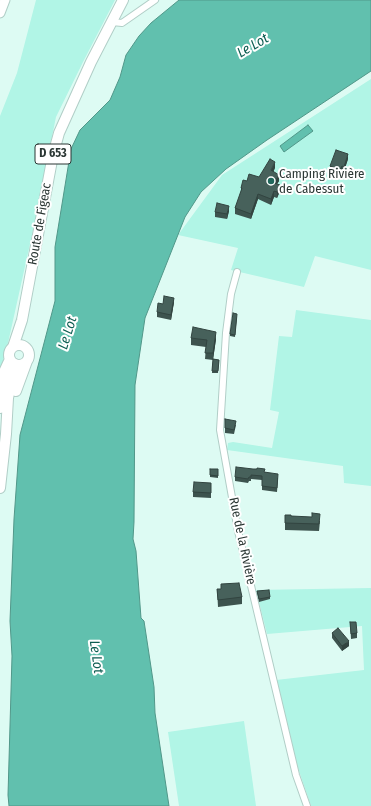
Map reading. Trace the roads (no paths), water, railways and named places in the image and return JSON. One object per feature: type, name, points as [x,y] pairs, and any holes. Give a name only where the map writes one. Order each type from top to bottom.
[{"type":"main road","name":"Route de Figeac","points":[[13,347],[22,320],[53,155],[59,133],[91,62],[123,0]]},
{"type":"main road","name":"Route de Figeac","points":[[22,320],[22,336],[24,346]]},
{"type":"main road","points":[[0,488],[8,398],[13,361],[10,352],[13,347],[18,345],[24,346],[28,352],[29,358],[19,379],[6,434]]},
{"type":"main road","points":[[13,361],[22,364],[27,361]]},
{"type":"main road","points":[[0,408],[4,372],[13,361]]},
{"type":"street","points":[[0,13],[5,0]]},
{"type":"street","points":[[112,22],[122,23],[155,0]]},
{"type":"street","name":"Rue de la Rivière","points":[[237,272],[231,294],[226,334],[220,430],[238,531],[296,775],[307,806]]},
{"type":"water","name":"Le Lot","points":[[179,0],[371,0],[371,71],[226,169],[201,192],[185,217],[145,318],[135,385],[133,539],[136,551],[141,618],[144,621],[154,687],[155,713],[169,806],[9,806],[8,795],[12,656],[10,621],[14,519],[20,435],[55,301],[55,247],[71,149],[80,130],[110,100],[120,77],[126,55],[139,36],[151,23]]},
{"type":"water","points":[[308,125],[313,131],[284,152],[280,146]]},
{"type":"place","name":"Camping Rivière de Cabessut","points":[[271,181]]}]
